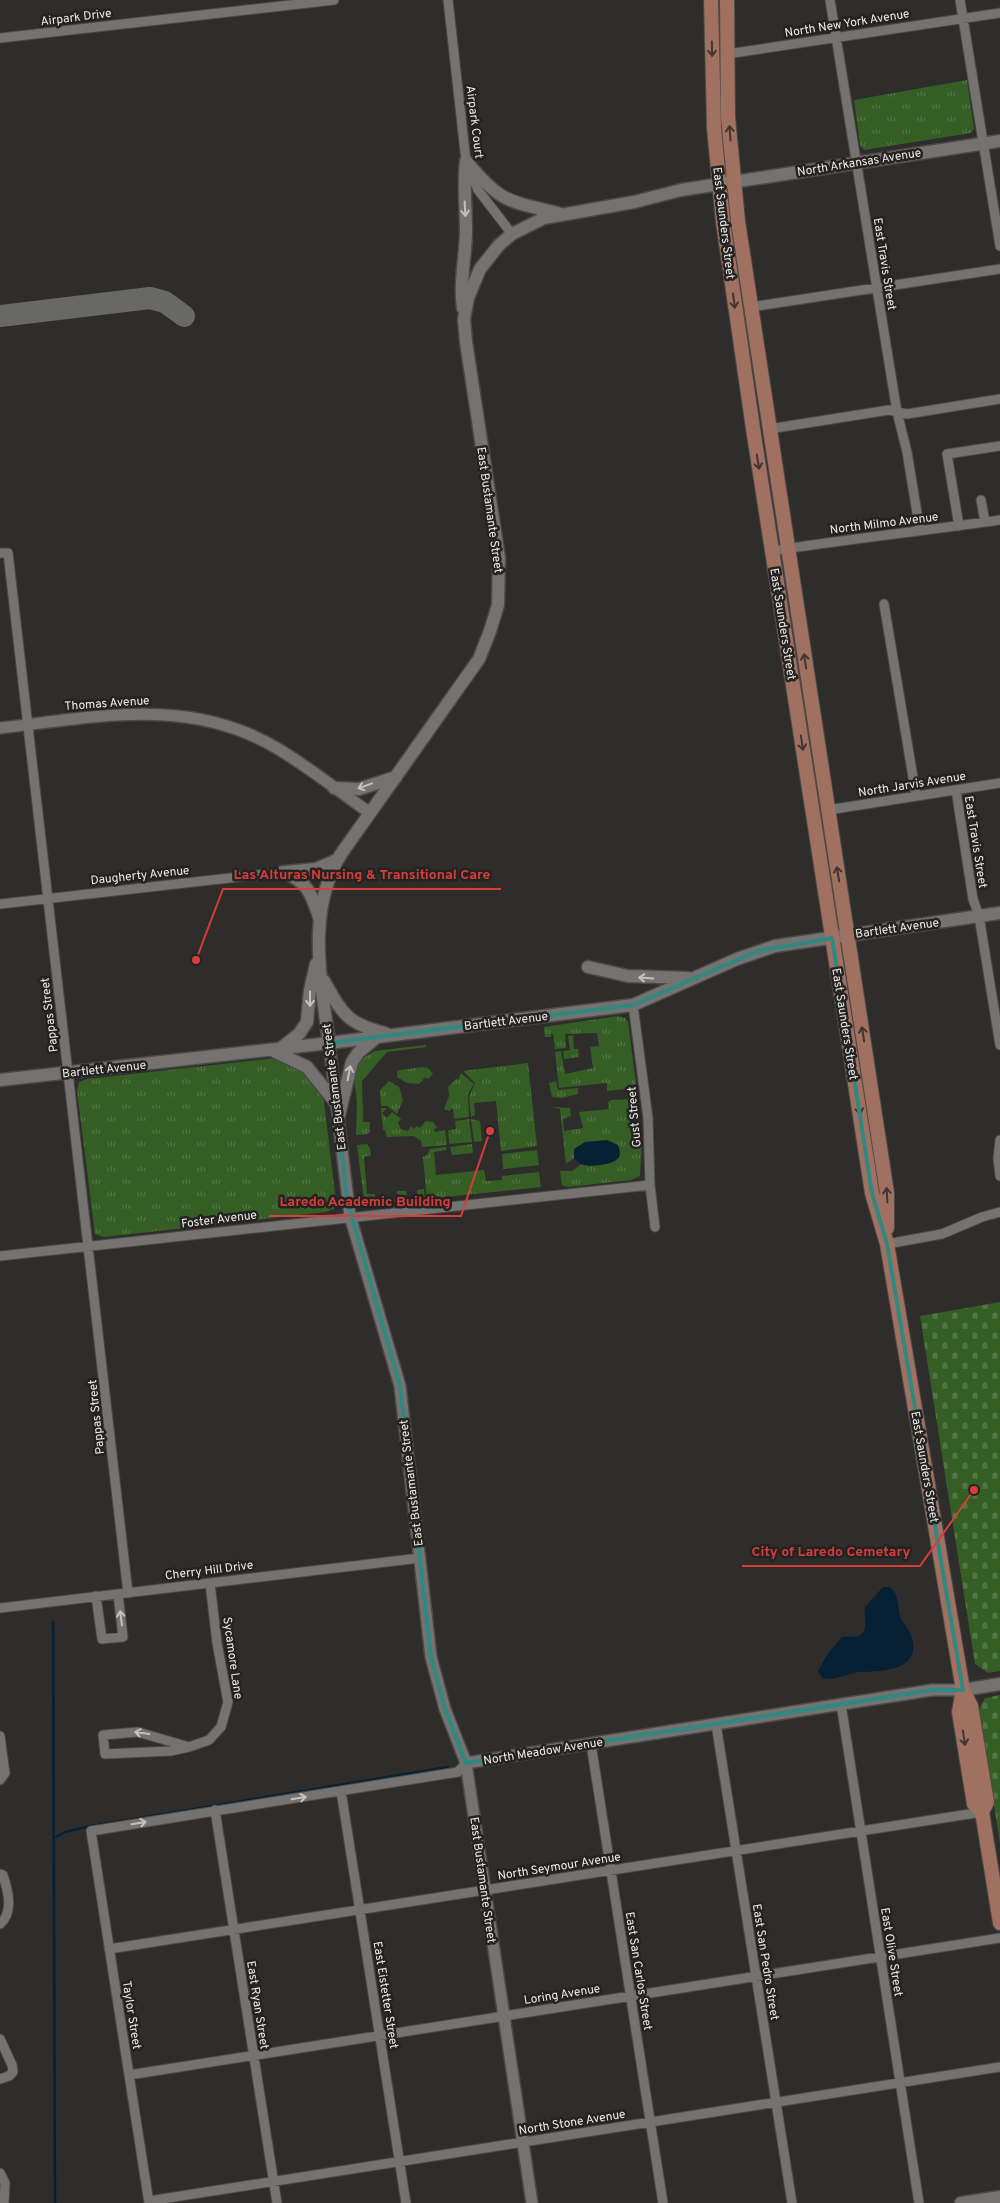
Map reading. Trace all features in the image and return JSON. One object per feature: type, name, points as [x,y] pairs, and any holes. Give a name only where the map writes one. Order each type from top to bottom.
[{"type":"main road","name":"East Saunders Street","points":[[711,0],[714,128],[718,183],[741,347],[872,1193],[887,1244],[963,1690],[960,1712],[974,1804],[982,1812],[1000,1923]]},
{"type":"main road","name":"East Saunders Street","points":[[727,0],[728,100],[733,181],[787,549],[887,1192],[887,1244]]},
{"type":"main road","name":"North Arkansas Avenue","points":[[718,183],[1000,141]]},
{"type":"main road","points":[[466,161],[485,184],[504,198],[523,206],[562,214]]},
{"type":"main road","points":[[464,319],[462,285],[466,231],[463,187],[466,161]]},
{"type":"main road","name":"East Bustamante Street","points":[[329,1043],[318,952],[320,920],[328,882],[337,860],[479,659],[498,605],[499,558],[464,319],[471,291],[480,268],[499,245],[512,234],[544,218],[634,202],[718,183]]},
{"type":"main road","points":[[741,347],[750,354],[760,427],[765,445],[773,456]]},
{"type":"main road","points":[[792,682],[800,688],[806,721],[815,731]]},
{"type":"main road","points":[[334,788],[359,789],[396,777]]},
{"type":"main road","points":[[283,872],[316,869],[337,860]]},
{"type":"main road","points":[[283,872],[299,879],[306,886],[320,920]]},
{"type":"main road","name":"Bartlett Avenue","points":[[0,1080],[329,1043],[634,1005],[775,946],[1000,913]]},
{"type":"main road","points":[[318,952],[310,990],[307,1022],[299,1034],[276,1049],[308,1066],[336,1103]]},
{"type":"main road","points":[[588,967],[628,976],[667,979],[695,978]]},
{"type":"main road","points":[[320,974],[338,1007],[349,1019],[362,1027],[394,1035]]},
{"type":"main road","points":[[338,1119],[352,1062],[358,1053],[377,1037]]},
{"type":"main road","name":"North Meadow Avenue","points":[[963,1690],[1000,1684]]},
{"type":"main road","points":[[961,2203],[1000,2197]]},
{"type":"street","name":"Airpark Drive","points":[[0,38],[334,0]]},
{"type":"street","name":"Airpark Court","points":[[448,0],[466,161],[478,190],[512,234]]},
{"type":"street","name":"East Travis Street","points":[[830,0],[897,412],[907,452],[920,531]]},
{"type":"street","points":[[960,0],[1000,246]]},
{"type":"street","name":"North New York Avenue","points":[[727,54],[1000,13]]},
{"type":"street","points":[[751,307],[1000,269]]},
{"type":"street","points":[[769,430],[888,410],[907,414],[1000,399]]},
{"type":"street","points":[[959,526],[947,454],[1000,446]]},
{"type":"street","points":[[981,500],[985,522]]},
{"type":"street","name":"North Milmo Avenue","points":[[772,551],[873,535],[920,531],[1000,520]]},
{"type":"street","name":"Pappas Street","points":[[4,553],[28,724],[128,1593]]},
{"type":"street","points":[[884,604],[916,795]]},
{"type":"street","name":"Thomas Avenue","points":[[0,728],[108,715],[157,713],[216,722],[279,750],[370,813]]},
{"type":"street","name":"North Jarvis Avenue","points":[[828,810],[1000,783]]},
{"type":"street","name":"East Travis Street","points":[[956,790],[972,899],[979,916],[1000,1045]]},
{"type":"street","name":"Daugherty Avenue","points":[[0,904],[283,872]]},
{"type":"street","name":"Gust Street","points":[[634,1005],[648,1118],[650,1185],[655,1227]]},
{"type":"street","name":"East Bustamante Street","points":[[329,1043],[350,1216],[400,1386],[430,1647],[436,1682],[466,1763],[532,2203]]},
{"type":"street","points":[[1000,1140],[998,1158],[1000,1176]]},
{"type":"street","name":"Foster Avenue","points":[[0,1256],[350,1216],[650,1185]]},
{"type":"street","points":[[887,1244],[942,1234],[982,1217],[1000,1212]]},
{"type":"street","name":"Cherry Hill Drive","points":[[0,1608],[420,1558]]},
{"type":"street","name":"Sycamore Lane","points":[[189,1747],[138,1732],[103,1735],[105,1754],[171,1751],[189,1747],[209,1740],[221,1727],[228,1702],[217,1643],[210,1583]]},
{"type":"street","points":[[96,1596],[102,1639],[123,1637],[118,1594]]},
{"type":"street","name":"North Meadow Avenue","points":[[91,1831],[458,1772],[466,1763],[932,1690],[963,1690]]},
{"type":"street","name":"East Olive Street","points":[[841,1704],[919,2203]]},
{"type":"street","name":"East San Pedro Street","points":[[716,1724],[792,2203]]},
{"type":"street","points":[[0,1736],[1,1758],[5,1773],[0,1780]]},
{"type":"street","name":"East San Carlos Street","points":[[591,1744],[663,2203]]},
{"type":"street","name":"East Eistetter Street","points":[[341,1791],[406,2203]]},
{"type":"street","name":"East Ryan Street","points":[[215,1810],[277,2203]]},
{"type":"street","name":"North Seymour Avenue","points":[[109,1949],[982,1812]]},
{"type":"street","name":"Taylor Street","points":[[91,1831],[149,2202]]},
{"type":"street","points":[[0,1874],[3,1875],[8,1893],[7,1916],[0,1924]]},
{"type":"street","name":"Loring Avenue","points":[[129,2075],[1000,1938]]},
{"type":"street","points":[[0,2039],[12,2065],[13,2072],[9,2076],[0,2079]]},
{"type":"street","name":"North Stone Avenue","points":[[149,2202],[1000,2067]]},
{"type":"street","points":[[0,2173],[5,2183],[4,2203]]},
{"type":"highlighted area","points":[[832,938],[872,1193],[887,1244],[963,1690],[932,1690],[466,1763],[445,1709],[431,1657],[400,1386],[347,1200],[329,1043],[633,1005],[758,951]]},
{"type":"green space","points":[[967,80],[974,129],[971,133],[864,150],[860,145],[854,100]]},
{"type":"green space","points":[[618,1016],[625,1018],[628,1022],[636,1084],[634,1088],[607,1091],[607,1083],[559,1088],[555,1052],[561,1051],[565,1074],[593,1068],[590,1047],[599,1046],[597,1033],[565,1034],[566,1048],[555,1049],[553,1034],[551,1034],[551,1037],[545,1037],[544,1027]]},
{"type":"green space","points":[[573,1035],[574,1049],[578,1049],[579,1057],[564,1059],[563,1051],[570,1050],[568,1036]]},
{"type":"green space","points":[[426,1045],[426,1047],[387,1052],[362,1081],[363,1122],[370,1122],[370,1131],[368,1134],[356,1135],[357,1103],[354,1077],[360,1060],[375,1051]]},
{"type":"green space","points":[[277,1058],[294,1061],[323,1094],[336,1202],[334,1209],[326,1212],[104,1237],[95,1234],[77,1091],[79,1082],[87,1079]]},
{"type":"green space","points":[[528,1063],[537,1146],[501,1151],[496,1101],[474,1103],[475,1115],[471,1117],[469,1097],[475,1083],[463,1071]]},
{"type":"green space","points":[[428,1068],[433,1074],[428,1079],[425,1077],[419,1084],[407,1083],[397,1077],[397,1072],[400,1070]]},
{"type":"green space","points":[[461,1073],[474,1084],[468,1094],[469,1117],[454,1119],[453,1108],[449,1111],[444,1109],[449,1096],[448,1087],[456,1079],[458,1080]]},
{"type":"green space","points":[[389,1081],[399,1087],[403,1100],[397,1114],[387,1106],[381,1106],[380,1090]]},
{"type":"green space","points":[[556,1081],[558,1090],[578,1088],[578,1094],[562,1098],[552,1097],[549,1083]]},
{"type":"green space","points":[[634,1099],[638,1103],[642,1143],[640,1176],[631,1180],[567,1187],[562,1185],[560,1171],[572,1171],[583,1163],[577,1156],[566,1164],[560,1109],[552,1107],[570,1108],[571,1116],[563,1119],[564,1131],[583,1128],[579,1112],[609,1109],[608,1102],[611,1100]]},
{"type":"green space","points":[[381,1108],[387,1108],[382,1113],[387,1118],[392,1112],[401,1119],[398,1123],[401,1129],[408,1131],[411,1126],[414,1129],[417,1126],[420,1128],[426,1121],[433,1122],[437,1127],[434,1130],[435,1132],[445,1130],[447,1145],[422,1147],[421,1141],[414,1136],[387,1137],[385,1130],[383,1130]]},
{"type":"green space","points":[[469,1119],[472,1142],[449,1144],[448,1130],[456,1129],[455,1121]]},
{"type":"green space","points":[[471,1119],[480,1121],[482,1141],[474,1142]]},
{"type":"green space","points":[[367,1144],[371,1155],[364,1157],[367,1194],[375,1194],[376,1201],[397,1199],[397,1191],[406,1191],[407,1198],[417,1197],[417,1190],[424,1189],[425,1199],[371,1205],[364,1201],[357,1145]]},
{"type":"green space","points":[[472,1144],[473,1153],[452,1155],[450,1147]]},
{"type":"green space","points":[[446,1147],[447,1150],[434,1152],[436,1175],[484,1170],[486,1181],[502,1180],[502,1176],[539,1172],[541,1187],[427,1199],[423,1157],[427,1155],[430,1149]]},
{"type":"green space","points":[[537,1150],[539,1165],[503,1169],[502,1154]]},
{"type":"green space","points":[[1000,1302],[1000,1671],[988,1673],[975,1664],[920,1316]]},
{"type":"green space","points":[[1000,1695],[1000,1843],[979,1709],[985,1698]]},
{"type":"water","points":[[607,1140],[618,1145],[620,1154],[613,1162],[588,1166],[581,1164],[574,1158],[574,1149],[585,1142]]},
{"type":"water","points":[[883,1587],[890,1587],[895,1594],[901,1619],[911,1635],[913,1647],[911,1656],[899,1667],[855,1673],[837,1678],[822,1678],[818,1671],[828,1653],[842,1637],[856,1636],[863,1633],[865,1607]]},
{"type":"waterway","points":[[53,1622],[55,2203]]},
{"type":"waterway","points":[[54,1838],[65,1832],[91,1826],[448,1767]]},
{"type":"taxiway","points":[[0,316],[150,298],[165,302],[184,316]]},
{"type":"place","name":"Las Alturas Nursing & Transitional Care","points":[[196,960]]},
{"type":"place","name":"Laredo Academic Building","points":[[490,1131]]},
{"type":"place","name":"City of Laredo Cemetary","points":[[974,1490]]}]
